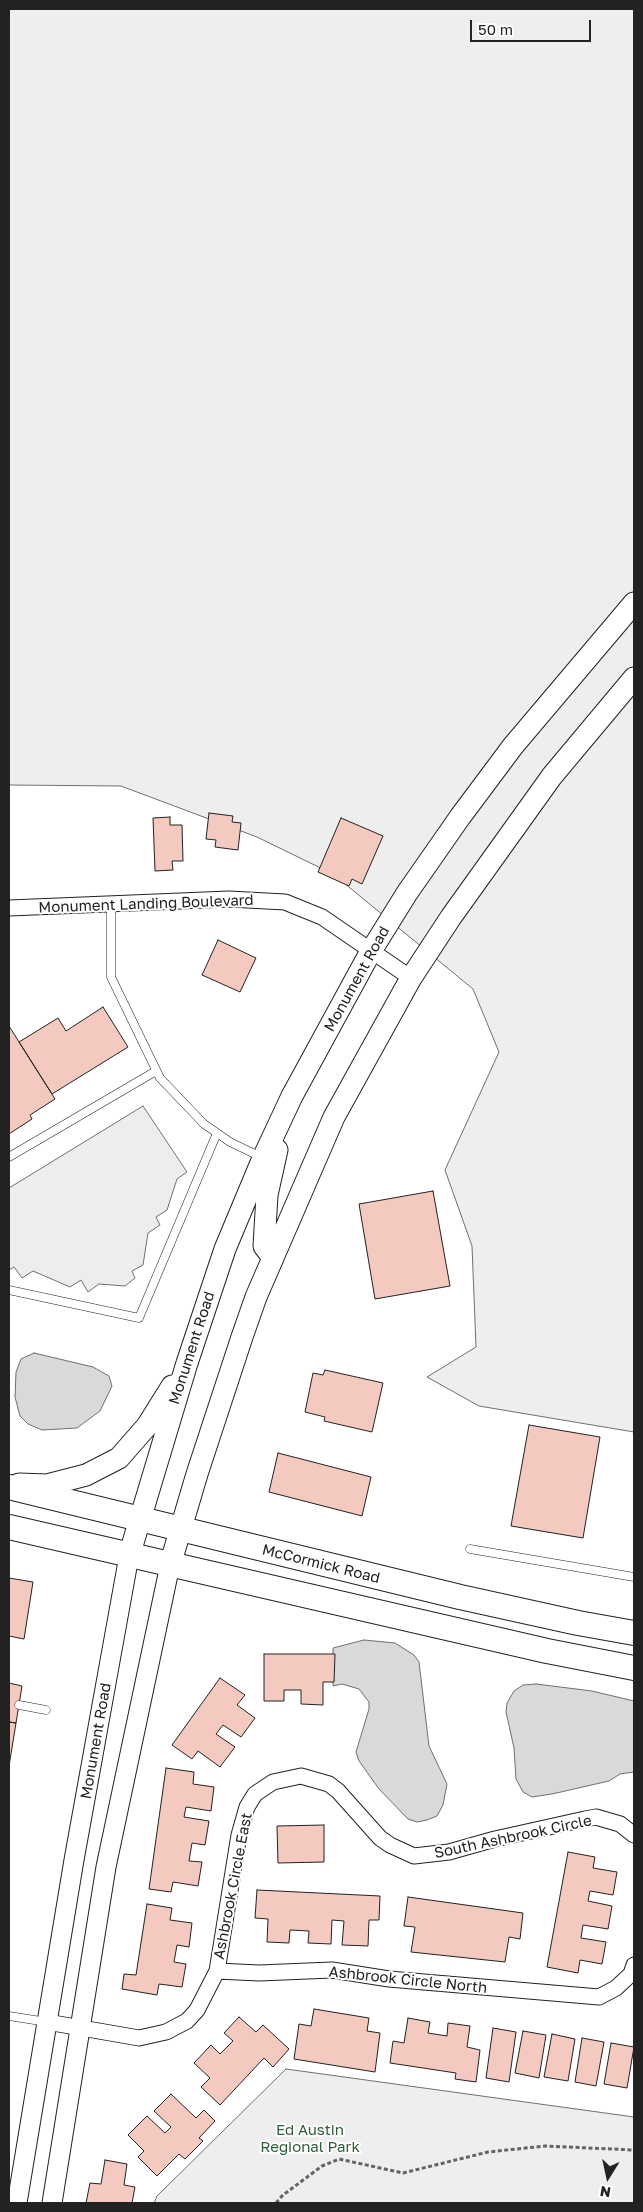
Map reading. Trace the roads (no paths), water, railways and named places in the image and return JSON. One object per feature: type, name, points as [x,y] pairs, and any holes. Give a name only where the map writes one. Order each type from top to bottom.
[{"type":"main road","name":"Monument Road","points":[[129,1556],[187,1363],[225,1249],[262,1158],[292,1096],[371,951],[407,892],[513,746],[634,603]]},
{"type":"main road","points":[[170,1565],[197,1474],[242,1337],[273,1258],[334,1117],[411,978],[456,909],[552,776],[634,678]]},
{"type":"main road","points":[[273,1258],[264,1246],[267,1195],[292,1096]]},
{"type":"main road","points":[[9,1485],[47,1484],[86,1475],[119,1458],[147,1426],[187,1363]]},
{"type":"main road","name":"McCormick Road","points":[[9,1485],[181,1530],[460,1598],[578,1623],[634,1632]]},
{"type":"main road","points":[[9,1527],[532,1648],[634,1668]]},
{"type":"main road","points":[[532,1648],[546,1643],[574,1645],[634,1655]]},
{"type":"street","name":"Monument Landing Boulevard","points":[[9,908],[229,899],[284,902],[322,916],[411,978]]},
{"type":"street","name":"Monument Road","points":[[18,2203],[47,2022],[129,1556]]},
{"type":"street","points":[[52,2203],[106,1867],[170,1565]]},
{"type":"street","name":"South Ashbrook Circle","points":[[273,1782],[301,1776],[329,1784],[380,1838],[414,1856],[449,1852],[585,1818],[596,1818],[620,1824],[632,1833]]},
{"type":"street","name":"Ashbrook Circle East","points":[[47,2022],[139,2038],[166,2032],[187,2021],[197,2010],[217,1971],[239,1835],[247,1807],[255,1794],[273,1782]]},
{"type":"street","name":"Ashbrook Circle North","points":[[217,1971],[259,1973],[332,1970],[389,1979],[599,1997],[616,1988],[631,1974],[634,1965]]},
{"type":"lane","points":[[111,905],[111,977],[160,1078],[204,1124],[262,1158]]},
{"type":"lane","points":[[9,1157],[156,1071]]},
{"type":"lane","points":[[9,1290],[139,1318],[217,1132]]},
{"type":"lane","points":[[470,1549],[634,1577]]},
{"type":"lane","points":[[19,1705],[46,1710]]},
{"type":"lane","points":[[9,2016],[47,2022]]},
{"type":"park label","name":"Ed Austin Regional Park","points":[[310,2138]]}]
